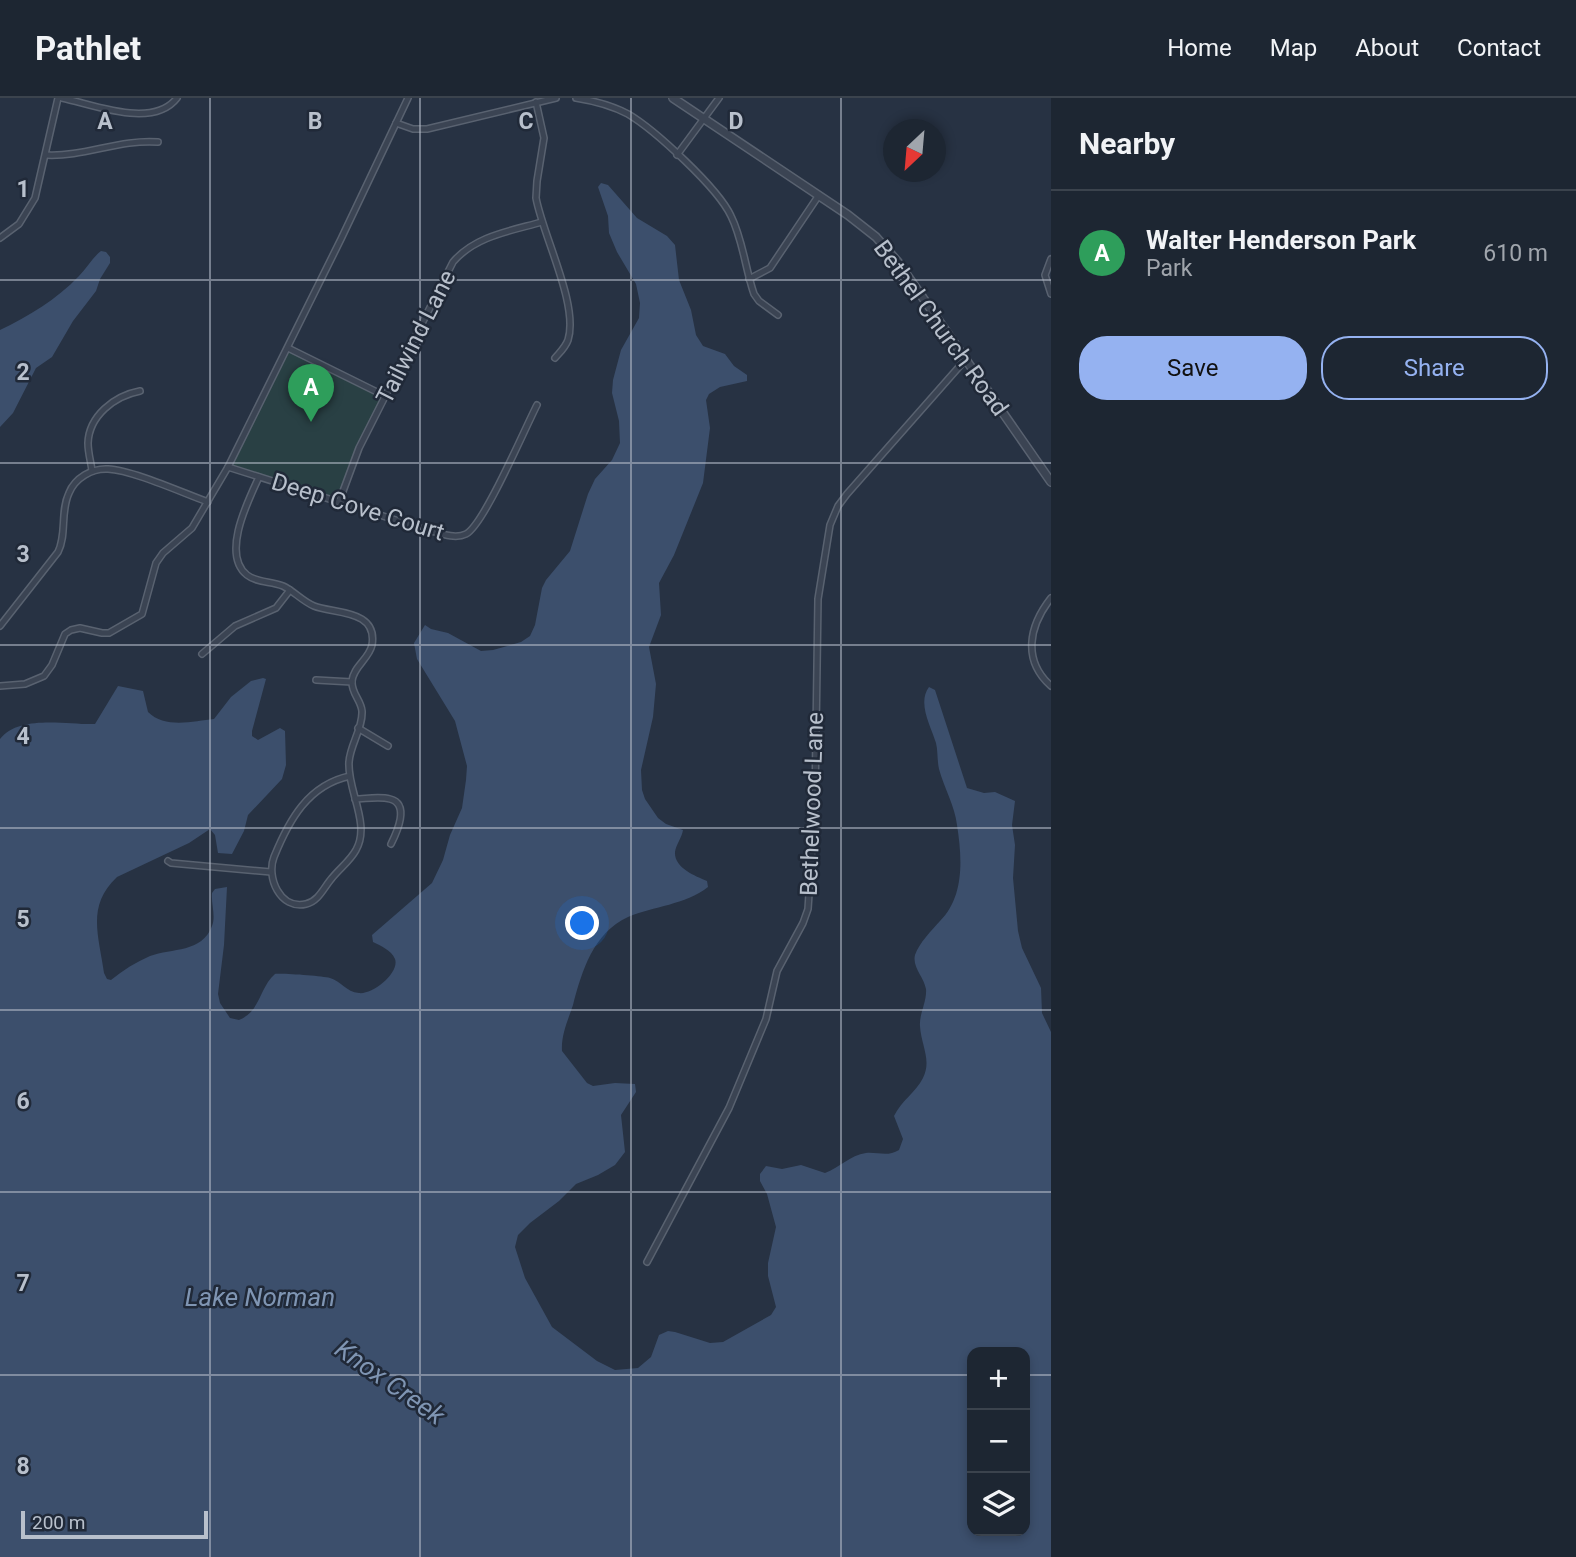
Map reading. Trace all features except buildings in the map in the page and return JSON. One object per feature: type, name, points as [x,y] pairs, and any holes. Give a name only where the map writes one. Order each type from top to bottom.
[{"type":"street","points":[[0,238],[19,225],[30,209],[60,98],[143,115],[159,112],[177,98]]},
{"type":"street","points":[[0,686],[25,684],[44,676],[50,670],[65,634],[71,630],[83,628],[102,634],[141,615],[156,563],[163,553],[191,530],[228,467],[408,98]]},
{"type":"street","points":[[396,123],[413,129],[427,129],[556,98]]},
{"type":"street","points":[[576,98],[602,103],[628,114],[712,188],[726,205],[737,232],[749,279],[759,301],[778,315]]},
{"type":"street","name":"Bethel Church Road","points":[[673,98],[819,195],[864,227],[885,247],[1051,482]]},
{"type":"street","points":[[677,155],[719,98]]},
{"type":"street","points":[[536,102],[543,130],[536,190],[542,222],[570,317],[568,339],[555,358]]},
{"type":"street","points":[[46,155],[62,156],[142,141],[158,142]]},
{"type":"street","points":[[749,279],[770,268],[819,195]]},
{"type":"street","name":"Tailwind Lane","points":[[339,502],[352,462],[448,270],[459,255],[478,241],[542,222]]},
{"type":"street","points":[[1051,259],[1045,275],[1051,294]]},
{"type":"street","points":[[288,348],[385,397]]},
{"type":"street","name":"Bethelwood Lane","points":[[647,1262],[729,1108],[764,1026],[777,971],[808,909],[817,742],[816,629],[823,562],[833,516],[847,494],[966,359]]},
{"type":"street","points":[[92,471],[88,439],[93,423],[109,404],[128,393],[140,391]]},
{"type":"street","name":"Deep Cove Court","points":[[228,467],[452,536],[468,533],[485,510],[537,405]]},
{"type":"street","points":[[0,626],[58,552],[63,539],[68,494],[79,479],[92,471],[105,468],[122,471],[208,502]]},
{"type":"street","points":[[259,477],[240,516],[237,547],[239,564],[251,578],[282,585],[310,604],[352,613],[366,622],[372,634],[368,654],[354,673],[352,682],[362,711],[349,758],[361,829],[359,844],[351,858],[315,900],[302,904],[284,899],[277,890],[271,872],[276,853],[306,800],[329,782],[350,776]]},
{"type":"street","points":[[202,654],[236,626],[276,608],[290,590]]},
{"type":"street","points":[[1051,598],[1036,620],[1031,638],[1034,662],[1051,687]]},
{"type":"street","points":[[316,680],[352,682]]},
{"type":"street","points":[[358,728],[388,746]]},
{"type":"street","points":[[355,799],[387,798],[398,804],[401,815],[391,844]]},
{"type":"street","points":[[168,861],[271,872]]},
{"type":"green space","points":[[288,348],[384,397],[359,448],[339,502],[228,466]]},
{"type":"water","name":"Lake Norman","points":[[601,183],[608,185],[637,218],[667,236],[675,245],[679,280],[691,310],[696,335],[703,346],[725,354],[734,366],[747,375],[747,381],[720,387],[709,394],[706,400],[710,428],[703,483],[674,555],[659,583],[661,615],[649,647],[656,684],[653,717],[641,770],[642,790],[658,818],[683,830],[675,852],[678,863],[686,871],[707,881],[708,887],[689,898],[638,913],[616,924],[598,943],[585,966],[565,1028],[562,1051],[587,1083],[593,1086],[635,1084],[636,1092],[621,1115],[625,1152],[615,1165],[576,1184],[518,1235],[515,1247],[525,1278],[552,1327],[597,1361],[615,1370],[638,1368],[651,1357],[659,1335],[668,1331],[710,1343],[723,1342],[771,1315],[776,1307],[768,1276],[768,1263],[776,1227],[767,1194],[760,1181],[760,1174],[766,1166],[782,1169],[801,1165],[825,1173],[860,1154],[887,1154],[899,1150],[903,1139],[894,1116],[920,1083],[926,1065],[920,1026],[926,989],[915,964],[915,955],[948,911],[954,900],[960,876],[956,818],[939,769],[936,743],[924,700],[929,687],[935,690],[967,788],[984,793],[995,792],[1015,801],[1012,825],[1015,845],[1013,878],[1018,931],[1022,948],[1041,988],[1042,1013],[1051,1032],[1051,1557],[0,1557],[0,739],[8,731],[31,724],[95,724],[118,686],[143,691],[148,712],[163,721],[180,723],[214,719],[231,697],[251,681],[266,679],[252,736],[258,740],[280,728],[285,731],[286,765],[282,779],[248,815],[244,831],[232,854],[218,853],[215,835],[210,829],[189,843],[117,877],[107,888],[98,910],[98,934],[104,973],[107,979],[111,980],[150,956],[186,948],[201,941],[213,922],[212,893],[215,889],[227,887],[218,994],[220,1003],[230,1018],[239,1020],[252,1011],[275,974],[330,978],[359,993],[384,982],[393,970],[395,959],[373,942],[372,935],[432,883],[462,808],[466,780],[467,766],[455,721],[417,659],[414,643],[425,625],[448,633],[481,651],[521,642],[530,636],[535,625],[542,588],[570,551],[588,494],[595,479],[612,460],[620,443],[619,421],[612,393],[613,380],[621,350],[639,318],[640,303],[636,284],[609,233],[608,216],[598,187]]},
{"type":"water","points":[[101,251],[110,257],[110,263],[96,291],[73,321],[52,357],[36,368],[13,413],[0,427],[0,330],[61,293]]},
{"type":"place","name":"Walter Henderson Park","points":[[311,422]]},
{"type":"water label","name":"Knox Creek","points":[[390,1382]]}]
